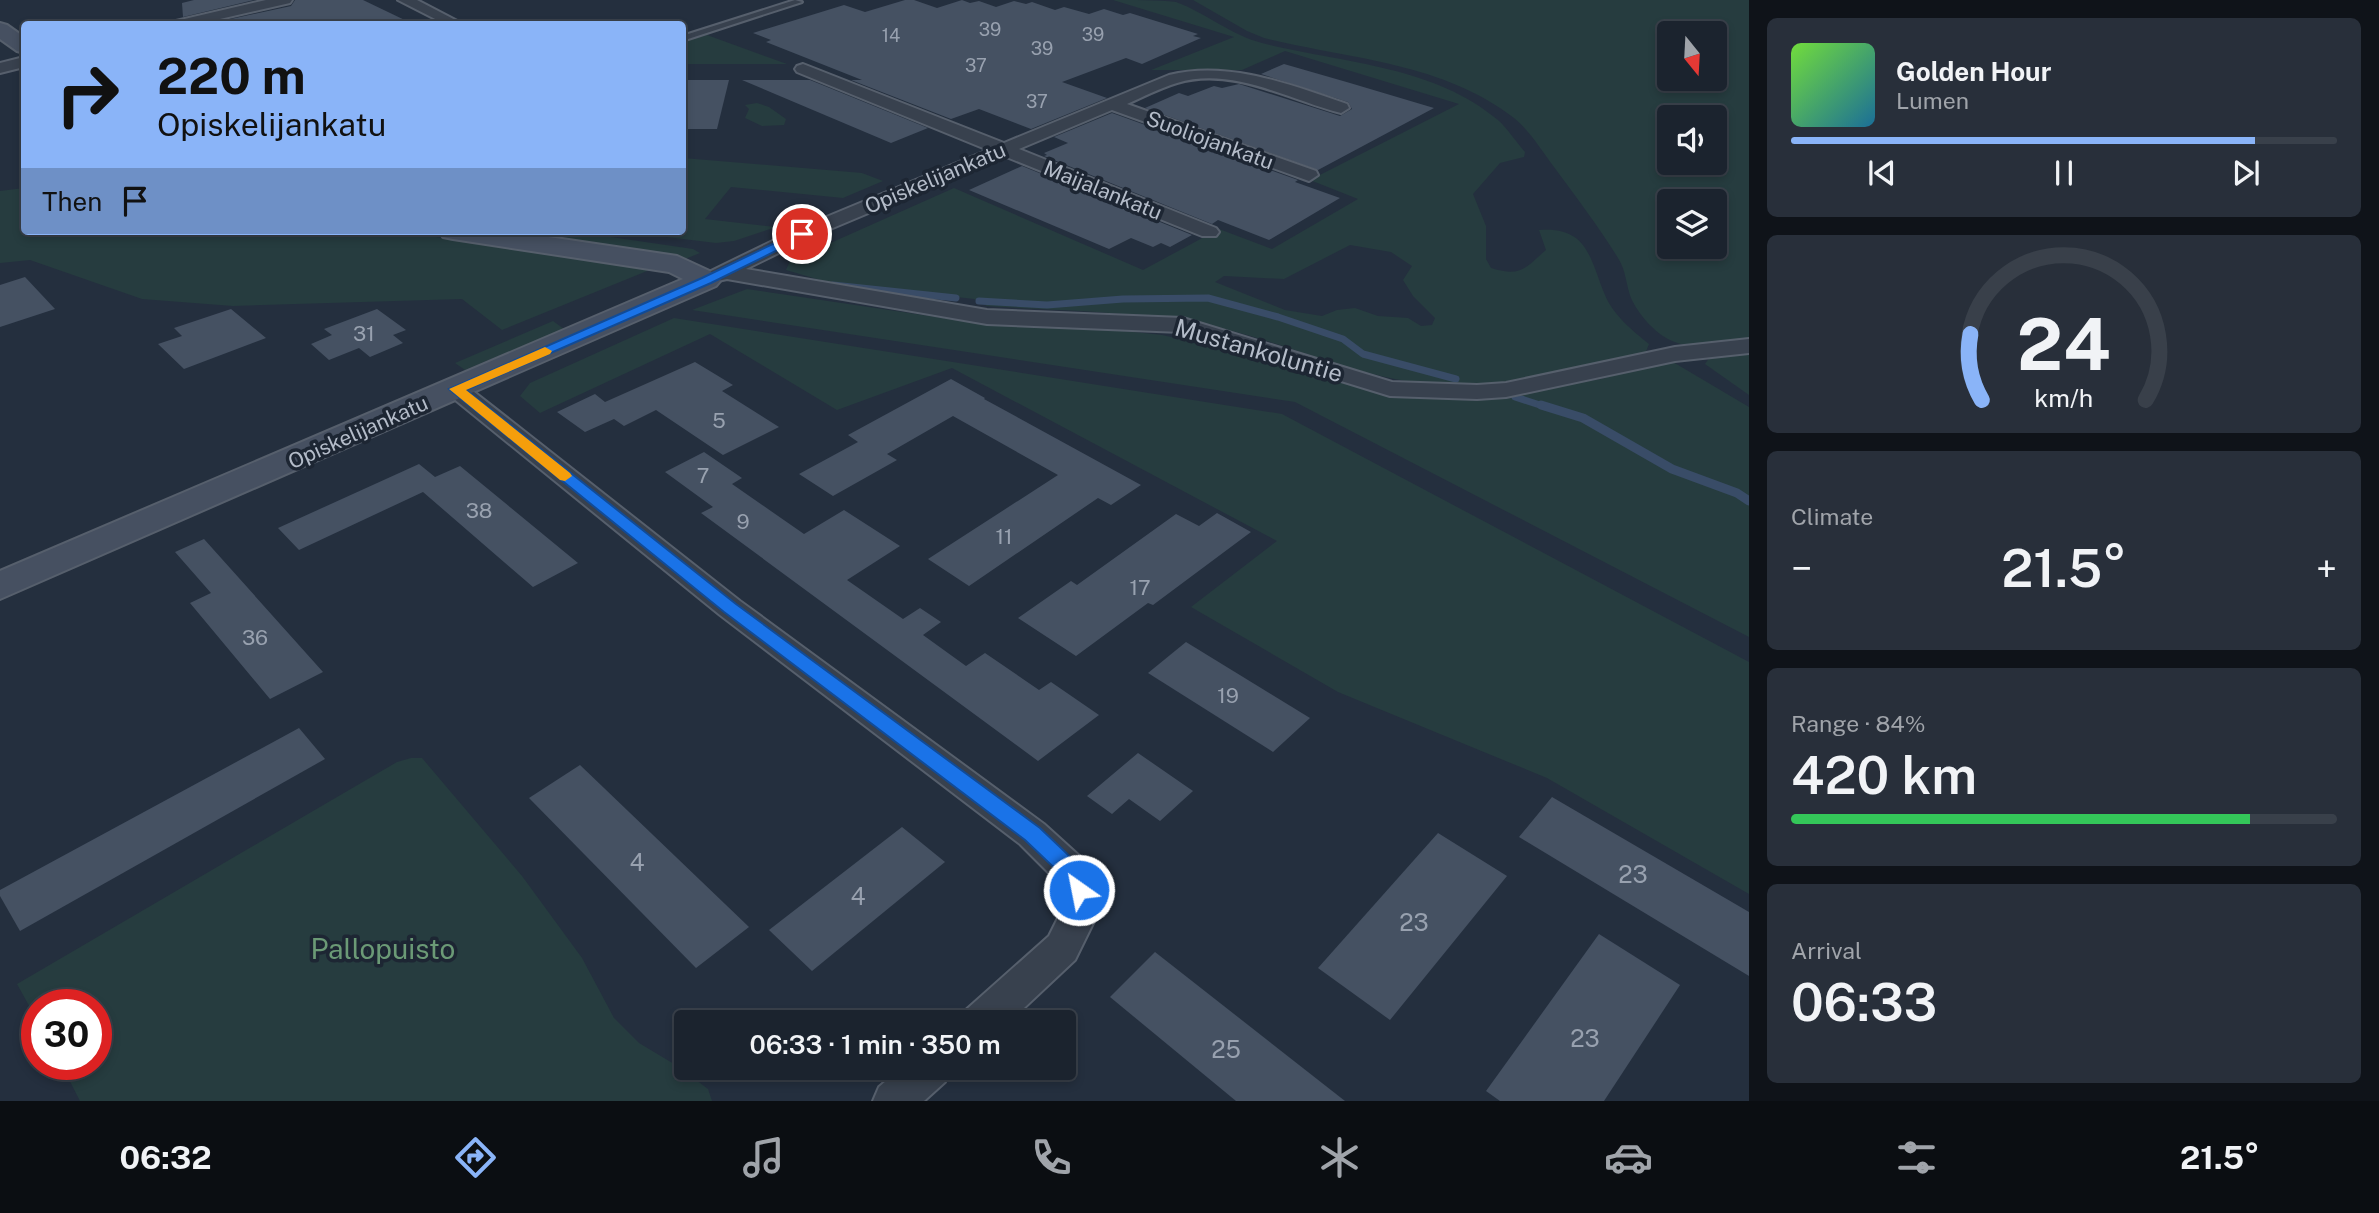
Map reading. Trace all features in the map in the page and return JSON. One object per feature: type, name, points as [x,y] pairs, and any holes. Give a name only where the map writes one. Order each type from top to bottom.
[{"type":"main road","points":[[0,29],[21,45]]},
{"type":"main road","points":[[479,235],[677,265],[715,276]]},
{"type":"main road","name":"Opiskelijankatu","points":[[0,586],[715,276]]},
{"type":"street","points":[[194,21],[285,0]]},
{"type":"street","points":[[405,0],[450,21]]},
{"type":"street","points":[[0,68],[21,63]]},
{"type":"street","name":"Maijalankatu","points":[[803,69],[1209,232]]},
{"type":"street","name":"Opiskelijankatu","points":[[715,276],[802,234],[1175,78],[1219,75],[1245,77],[1341,107]]},
{"type":"street","name":"Suoliojankatu","points":[[1110,104],[1308,176]]},
{"type":"street","name":"Mustankoluntie","points":[[715,276],[987,317],[1183,325],[1390,389],[1412,391],[1506,390],[1675,354],[1749,346]]},
{"type":"street","points":[[456,389],[730,608],[1032,834],[1074,874],[1084,905],[1062,948],[994,1010]]},
{"type":"street","points":[[894,1101],[918,1080]]},
{"type":"lane","points":[[686,38],[798,2]]},
{"type":"green space","points":[[1113,0],[1176,2],[1262,43],[1385,68],[1445,88],[1472,102],[1498,120],[1525,152],[1524,157],[1500,163],[1473,194],[1486,226],[1486,259],[1491,268],[1509,272],[1522,270],[1546,250],[1539,230],[1568,233],[1585,248],[1613,309],[1649,344],[1645,354],[1504,382],[1426,384],[1366,372],[1249,336],[1191,322],[1104,312],[987,306],[974,299],[827,282],[786,270],[790,261],[954,188],[1143,270],[1219,229],[1272,249],[1358,199],[1310,180],[1459,104],[1285,51],[1242,70],[1151,70],[1234,37]],"holes":[[[1350,245],[1391,252],[1412,266],[1403,280],[1413,296],[1435,318],[1432,325],[1421,326],[1408,318],[1378,316],[1355,308],[1337,310],[1322,316],[1285,310],[1215,282],[1224,276],[1284,279]]]},
{"type":"green space","points":[[1193,0],[1749,0],[1749,342],[1688,345],[1670,340],[1653,328],[1631,298],[1618,258],[1531,135],[1514,118],[1486,99],[1457,85],[1394,65],[1264,38]]},
{"type":"green space","points":[[707,35],[787,64],[686,64],[686,41]]},
{"type":"green space","points":[[757,103],[769,107],[786,119],[784,125],[762,126],[745,118],[749,109],[745,105]]},
{"type":"green space","points":[[686,158],[862,173],[883,181],[843,198],[731,187],[705,219],[776,227],[734,241],[716,243],[650,235],[686,235]]},
{"type":"green space","points":[[21,188],[21,235],[423,235],[652,269],[502,330],[462,299],[233,306],[142,299],[30,260],[0,263],[0,191]]},
{"type":"green space","points":[[522,235],[597,235],[693,249],[700,253],[685,259]]},
{"type":"green space","points":[[747,289],[970,322],[1068,325],[1162,335],[1253,355],[1380,394],[1451,399],[1536,390],[1601,379],[1654,363],[1673,362],[1749,407],[1749,637],[1295,402],[692,310]]},
{"type":"green space","points":[[674,318],[1282,414],[1749,662],[1749,894],[1547,778],[1338,692],[1191,607],[1277,541],[952,368],[837,410],[710,334],[540,413],[520,396],[530,383]]},
{"type":"green space","points":[[553,321],[564,329],[465,370],[455,363]]},
{"type":"green space","points":[[1749,354],[1749,395],[1705,364],[1710,357]]},
{"type":"green space","name":"Pallopuisto","points":[[422,758],[522,876],[582,958],[614,1018],[639,1043],[674,1064],[674,1080],[696,1080],[708,1089],[712,1101],[80,1101],[69,1080],[112,1080],[112,989],[21,989],[21,991],[17,984],[397,762]]},
{"type":"building","points":[[194,0],[254,0],[183,17],[182,3]]},
{"type":"building","points":[[295,0],[363,0],[407,21],[222,21],[291,6]]},
{"type":"building","points":[[905,0],[914,0],[937,8],[962,0],[970,3],[979,1],[996,7],[1014,1],[1026,4],[1032,2],[1055,10],[1064,7],[1089,14],[1104,9],[1123,15],[1130,13],[1198,34],[1193,36],[1201,38],[1142,64],[1126,58],[1062,82],[1107,98],[1031,129],[979,109],[951,119],[851,80],[862,80],[766,42],[771,40],[753,33],[844,5],[865,12]]},
{"type":"building","points":[[1284,64],[1434,108],[1318,170],[1145,108],[1179,93],[1188,96],[1214,86],[1222,88],[1239,84],[1340,116],[1352,109],[1348,102],[1261,74]]},
{"type":"building","points":[[686,80],[729,80],[717,129],[686,129]]},
{"type":"building","points":[[742,80],[810,80],[928,128],[891,143]]},
{"type":"building","points":[[1112,113],[1298,180],[1295,182],[1340,198],[1269,240],[1218,220],[1212,224],[1044,156],[1047,155],[1044,153],[1068,143],[1054,137]]},
{"type":"building","points":[[1022,166],[1192,235],[1170,247],[1161,243],[1153,247],[1131,238],[1109,249],[969,190]]},
{"type":"building","points":[[25,277],[55,309],[0,327],[0,285]]},
{"type":"building","points":[[231,309],[266,338],[184,369],[158,344],[182,336],[174,328]]},
{"type":"building","points":[[377,309],[406,330],[393,335],[403,343],[370,357],[359,348],[329,360],[311,344],[332,335],[324,329]]},
{"type":"building","points":[[695,362],[733,385],[722,391],[779,427],[723,455],[656,410],[624,426],[614,419],[585,432],[557,412],[595,394],[605,402]]},
{"type":"building","points":[[951,379],[1141,485],[1111,505],[1098,498],[969,586],[928,559],[1058,475],[953,416],[887,454],[897,460],[833,496],[799,474],[858,442],[848,435]]},
{"type":"building","points":[[704,452],[742,478],[732,484],[804,534],[844,510],[900,546],[847,580],[903,619],[920,608],[941,622],[923,635],[966,666],[985,653],[1039,690],[1051,682],[1099,715],[1038,761],[701,513],[713,507],[665,472]]},
{"type":"building","points":[[419,464],[435,477],[460,466],[578,563],[533,587],[423,492],[299,550],[278,528]]},
{"type":"building","points":[[1217,513],[1251,532],[1153,605],[1148,603],[1076,656],[1018,618],[1071,581],[1077,585],[1176,514],[1199,526]]},
{"type":"building","points":[[204,539],[323,672],[270,699],[190,603],[211,593],[175,552]]},
{"type":"building","points":[[1186,642],[1310,718],[1273,752],[1148,673]]},
{"type":"building","points":[[299,728],[325,759],[20,931],[0,896],[0,890]]},
{"type":"building","points":[[1138,753],[1193,791],[1160,821],[1129,799],[1112,814],[1087,796]]},
{"type":"building","points":[[580,765],[749,927],[696,968],[529,798]]},
{"type":"building","points":[[1552,797],[1749,912],[1749,976],[1519,837]]},
{"type":"building","points":[[902,827],[945,862],[812,971],[769,930]]},
{"type":"building","points":[[1438,833],[1507,876],[1390,1020],[1318,968]]},
{"type":"building","points":[[1599,934],[1680,985],[1604,1101],[1500,1101],[1486,1091]]},
{"type":"building","points":[[1155,952],[1345,1101],[1236,1101],[1110,997]]},
{"type":"waterway","points":[[833,285],[956,298]]},
{"type":"waterway","points":[[979,301],[1047,305],[1123,299],[1208,298],[1278,317],[1343,339],[1363,354],[1456,379]]},
{"type":"waterway","points":[[1515,397],[1546,407]]},
{"type":"waterway","points":[[1541,405],[1583,418],[1672,469],[1737,493],[1749,501]]},
{"type":"slow traffic","points":[[545,351],[456,389],[565,476]]},
{"type":"route","points":[[802,234],[706,280],[456,389],[730,608],[1032,834],[1074,874],[1079,890]]}]
